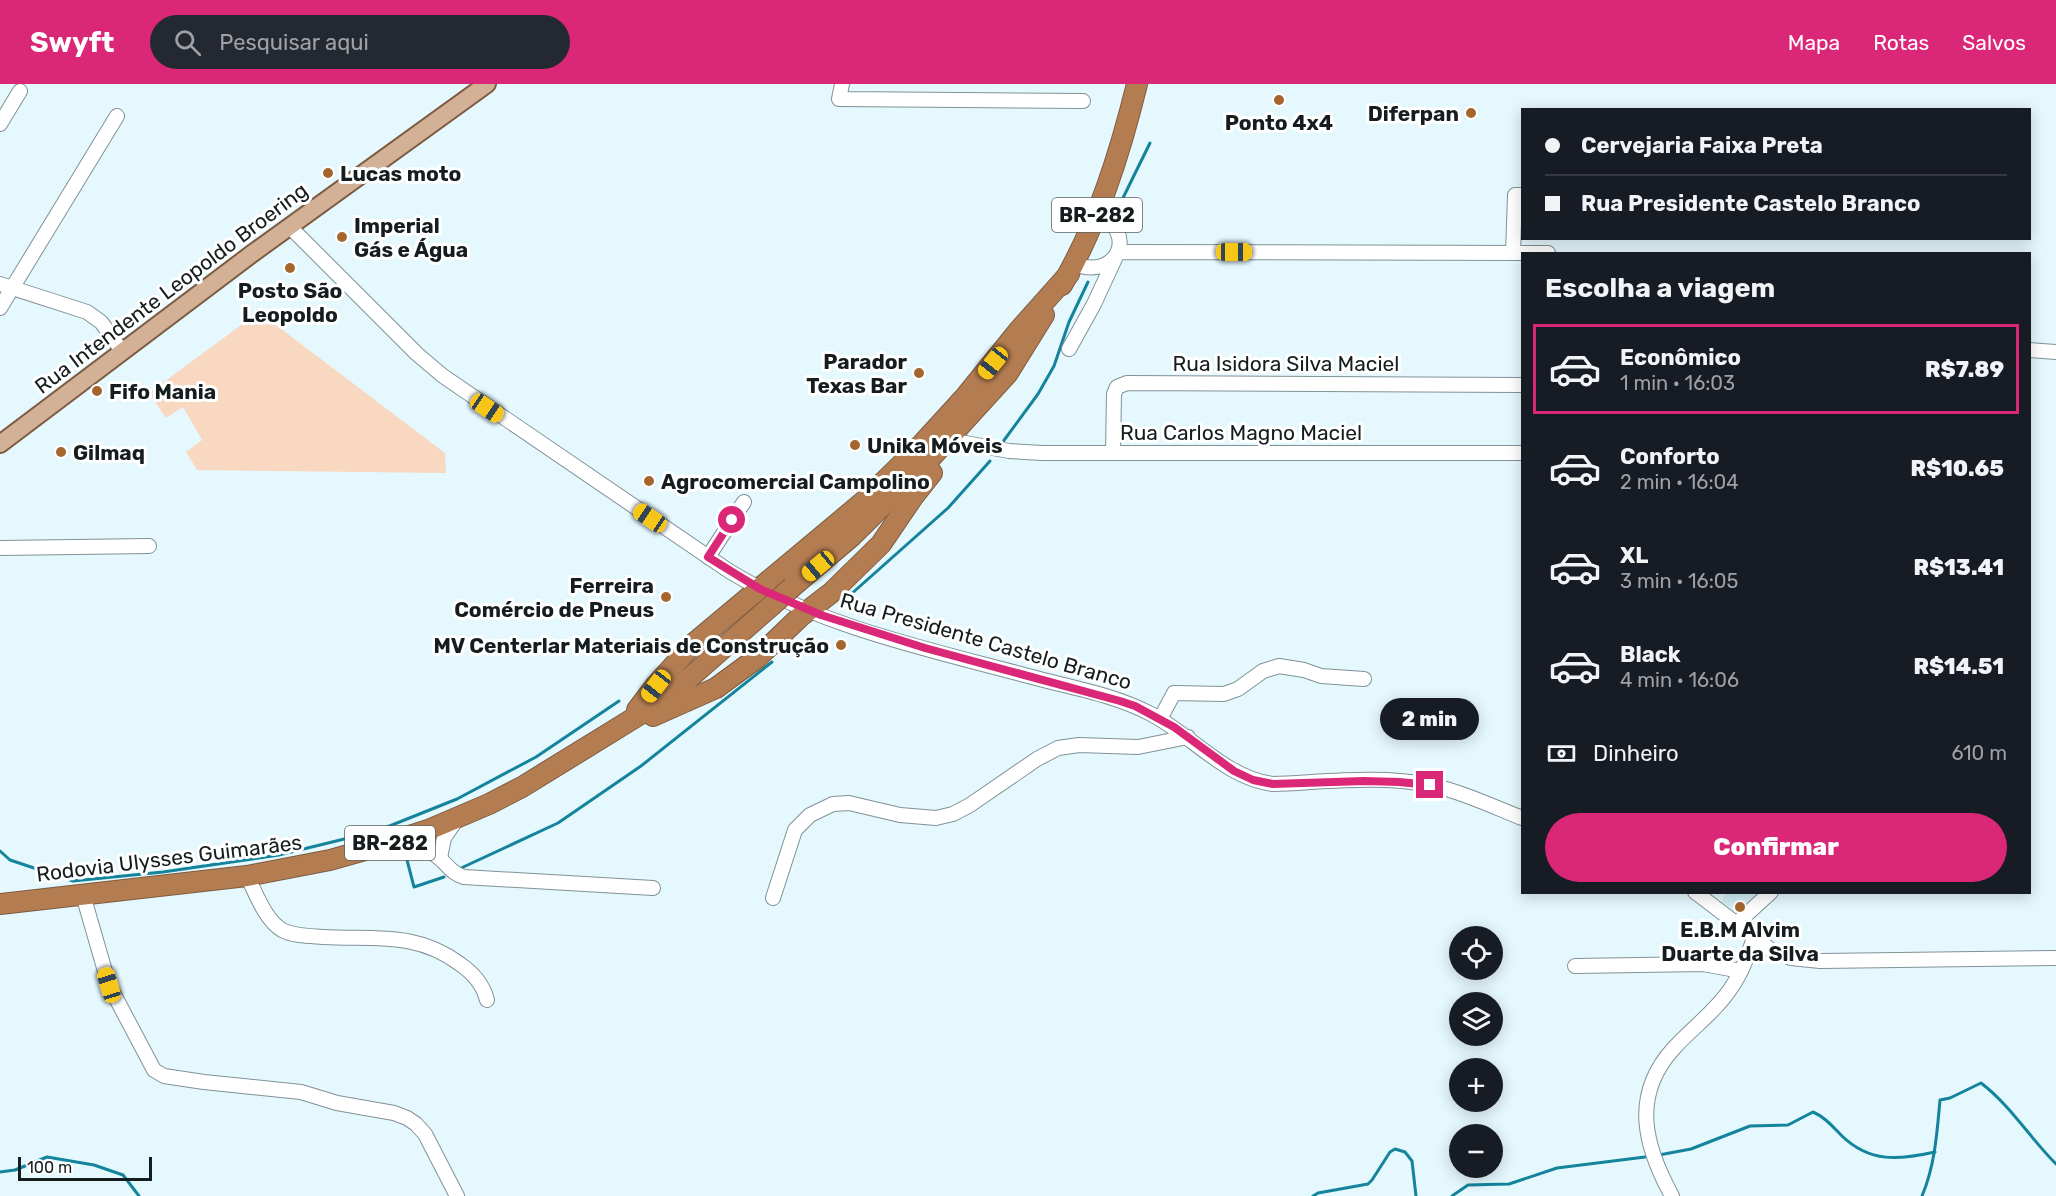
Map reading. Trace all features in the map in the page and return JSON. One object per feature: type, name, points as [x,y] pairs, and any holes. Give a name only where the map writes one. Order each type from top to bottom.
[{"type":"highway","name":"Rodovia Ulysses Guimarães","points":[[0,904],[247,876],[330,860],[403,839],[457,819],[522,787],[626,724],[687,680],[852,536],[901,489],[1008,373],[1071,269],[1097,214],[1137,84]]},
{"type":"highway","points":[[626,724],[684,654],[863,502],[922,444],[965,397],[1071,269]]},
{"type":"highway","points":[[573,756],[616,740],[657,714],[716,688],[757,658],[831,593],[881,544],[913,497],[960,442],[1008,373]]},
{"type":"main road","name":"Rua Intendente Leopoldo Broering","points":[[0,444],[253,253],[487,84]]},
{"type":"street","points":[[842,84],[839,99],[1083,101]]},
{"type":"street","points":[[0,123],[20,90]]},
{"type":"street","points":[[0,308],[6,286],[117,116]]},
{"type":"street","points":[[1513,253],[1515,195],[1521,195]]},
{"type":"street","points":[[1069,350],[1118,252],[1119,235],[1113,224],[1097,214]]},
{"type":"street","name":"Rua Presidente Castelo Branco","points":[[290,227],[417,354],[443,376],[708,557],[760,589],[809,610],[925,648],[1120,701],[1160,719],[1234,771],[1259,782],[1273,784],[1364,781],[1430,785],[1462,794],[1521,818]]},
{"type":"street","points":[[1071,269],[1105,266],[1118,252],[1521,253]]},
{"type":"street","points":[[6,286],[87,312],[101,322],[122,351]]},
{"type":"street","points":[[2031,350],[2056,352]]},
{"type":"street","name":"Rua Isidora Silva Maciel","points":[[1113,453],[1115,391],[1119,385],[1127,383],[1521,385]]},
{"type":"street","name":"Rua Carlos Magno Maciel","points":[[960,442],[1009,451],[1521,453]]},
{"type":"street","points":[[708,557],[744,502]]},
{"type":"street","points":[[0,548],[149,546]]},
{"type":"street","points":[[1160,719],[1174,693],[1224,694],[1238,689],[1263,671],[1279,666],[1304,670],[1321,676],[1364,679]]},
{"type":"street","points":[[773,898],[795,830],[810,815],[833,804],[849,802],[900,815],[936,818],[953,814],[970,805],[1037,759],[1058,748],[1079,745],[1138,747],[1188,737]]},
{"type":"street","points":[[440,858],[444,838],[457,819]]},
{"type":"street","points":[[403,839],[440,858],[450,871],[464,877],[653,888]]},
{"type":"street","points":[[247,876],[263,908],[283,931],[317,937],[412,941],[429,946],[454,959],[474,975],[482,986],[487,1000]]},
{"type":"street","points":[[1698,894],[1776,953],[1808,961],[2056,958]]},
{"type":"street","points":[[1736,924],[1769,894]]},
{"type":"street","points":[[83,895],[109,985],[154,1070],[164,1076],[204,1082],[301,1092],[407,1118],[425,1134],[457,1196]]},
{"type":"street","points":[[1672,1196],[1662,1179],[1646,1126],[1649,1088],[1665,1059],[1722,1000],[1741,971],[1754,938]]},
{"type":"street","points":[[1575,966],[1703,964],[1741,971]]},
{"type":"shaded area","points":[[256,314],[268,325],[272,322],[445,453],[446,473],[197,470],[186,452],[202,440],[183,407],[166,418],[149,393]]},
{"type":"shaded area","name":"E.B.M Alvim Duarte da Silva","points":[[1726,894],[1766,894],[1740,915],[1721,901]]},
{"type":"waterway","points":[[1118,208],[1150,143]]},
{"type":"waterway","points":[[1002,443],[1038,394],[1054,366],[1069,322],[1088,282]]},
{"type":"waterway","points":[[840,604],[948,508],[990,461]]},
{"type":"waterway","points":[[459,869],[558,823],[641,766],[772,662]]},
{"type":"waterway","points":[[0,851],[10,860],[73,881],[163,872],[279,855],[377,831],[457,799],[536,757],[619,701]]},
{"type":"waterway","points":[[407,860],[414,887],[444,877]]},
{"type":"waterway","points":[[1922,1196],[1933,1161],[1940,1100],[1950,1098],[1981,1083],[2011,1111],[2056,1164]]},
{"type":"waterway","points":[[1659,1155],[1691,1149],[1750,1126],[1788,1125],[1813,1112],[1825,1119],[1853,1145],[1874,1155],[1897,1158],[1935,1152]]},
{"type":"waterway","points":[[1313,1196],[1318,1193],[1368,1184],[1390,1152],[1395,1149],[1405,1152],[1412,1161],[1416,1196]]},
{"type":"waterway","points":[[0,1172],[15,1170],[47,1157],[94,1165],[123,1175],[139,1196]]},
{"type":"waterway","points":[[1452,1196],[1468,1185],[1509,1184],[1557,1168],[1645,1157]]},
{"type":"place","name":"Ponto 4x4","points":[[1279,100]]},
{"type":"place","name":"Diferpan","points":[[1471,113]]},
{"type":"place","name":"Lucas moto","points":[[328,173]]},
{"type":"place","name":"Imperial Gás e Água","points":[[342,237]]},
{"type":"place","name":"Posto São Leopoldo","points":[[290,268]]},
{"type":"place","name":"Parador Texas Bar","points":[[919,373]]},
{"type":"place","name":"Fifo Mania","points":[[97,391]]},
{"type":"place","name":"Unika Móveis","points":[[855,445]]},
{"type":"place","name":"Gilmaq","points":[[61,452]]},
{"type":"place","name":"Agrocomercial Campolino","points":[[649,481]]},
{"type":"place","name":"Ferreira Comércio de Pneus","points":[[666,597]]},
{"type":"place","name":"MV Centerlar Materiais de Construção","points":[[841,645]]},
{"type":"place","name":"E.B.M Alvim Duarte da Silva","points":[[1740,907]]},
{"type":"route","points":[[732,520],[708,557],[760,589],[821,615],[912,644],[1120,701],[1149,712],[1245,778],[1273,784],[1364,781],[1430,785]]}]
